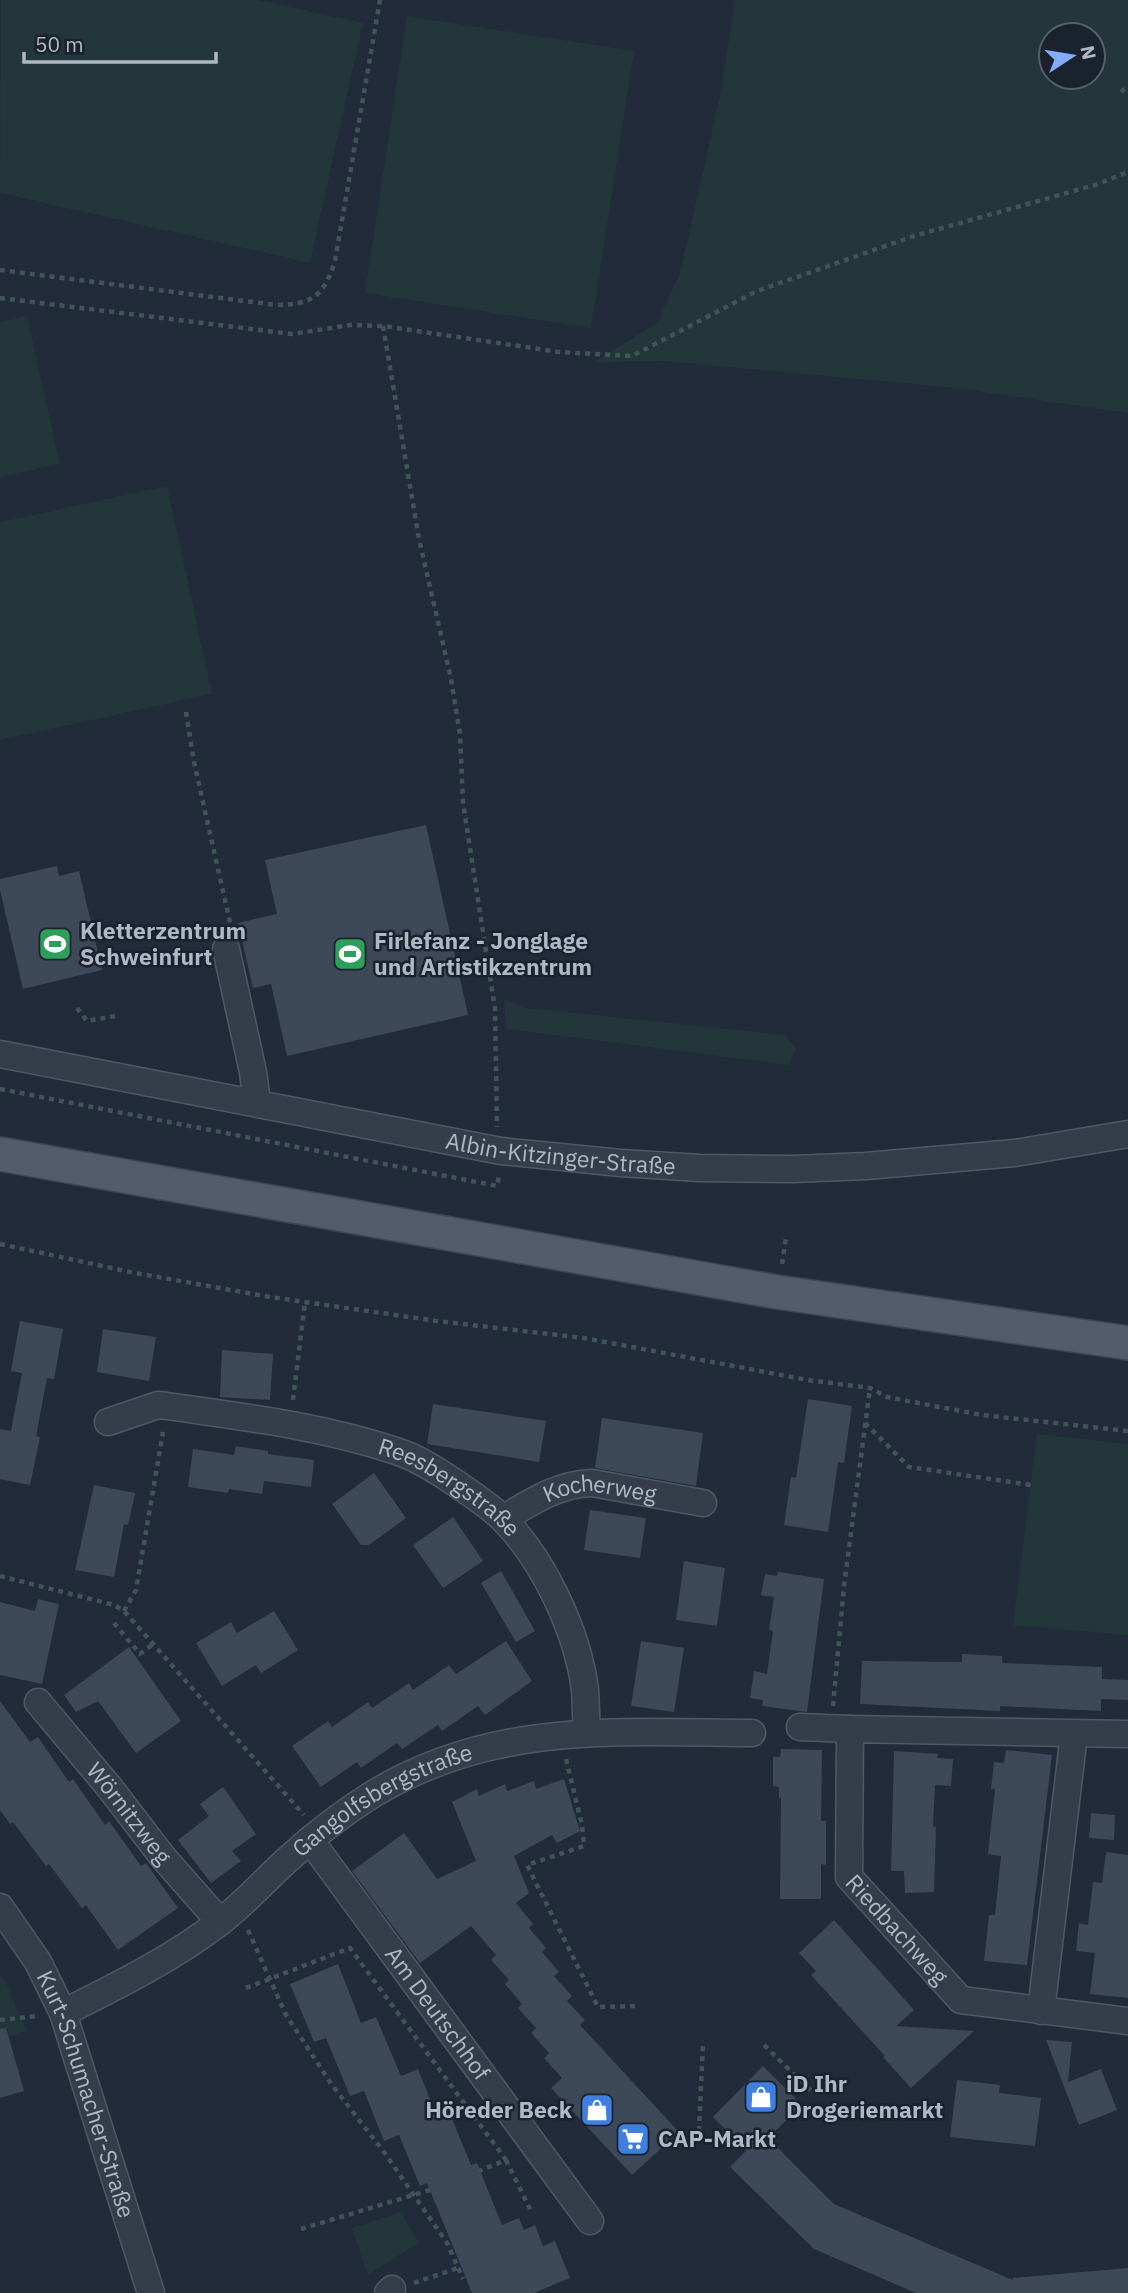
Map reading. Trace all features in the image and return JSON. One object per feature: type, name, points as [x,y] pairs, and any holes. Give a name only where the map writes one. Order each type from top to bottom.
[{"type":"main road","points":[[0,1154],[778,1292],[1128,1343]]},
{"type":"street","points":[[226,949],[257,1102]]},
{"type":"street","name":"Albin-Kitzinger-Straße","points":[[0,1054],[499,1150],[661,1166],[793,1169],[866,1166],[969,1158],[1128,1135]]},
{"type":"street","name":"Reesbergstraße","points":[[108,1422],[158,1405],[167,1406],[335,1433],[399,1452],[438,1471],[480,1499],[503,1519],[526,1547],[554,1594],[575,1646],[584,1689],[575,1733]]},
{"type":"street","name":"Kocherweg","points":[[503,1519],[558,1488],[576,1483],[592,1483],[703,1503]]},
{"type":"street","name":"Wörnitzweg","points":[[38,1702],[110,1788],[162,1856],[229,1914]]},
{"type":"street","points":[[800,1727],[1128,1734]]},
{"type":"street","name":"Riedbachweg","points":[[840,1728],[849,1877],[961,2000],[1128,2021]]},
{"type":"street","name":"Gangolfsbergstraße","points":[[64,2012],[155,1965],[229,1914],[315,1836],[372,1795],[446,1760],[522,1739],[575,1733],[752,1733]]},
{"type":"street","points":[[1041,2011],[1074,1734]]},
{"type":"street","name":"Am Deutschhof","points":[[315,1836],[590,2221]]},
{"type":"street","name":"Kurt-Schumacher-Straße","points":[[0,1908],[38,1962],[64,2012],[151,2293]]},
{"type":"path","points":[[0,270],[276,305],[290,305],[316,295],[327,286],[335,261],[380,0]]},
{"type":"path","points":[[1121,92],[1128,86]]},
{"type":"path","points":[[0,298],[292,334],[351,325],[383,326],[559,352],[632,356],[757,291],[914,236],[1095,185],[1128,172]]},
{"type":"path","points":[[0,1089],[498,1186],[495,1009],[463,803],[460,734],[452,679],[419,539],[383,326]]},
{"type":"path","points":[[186,712],[194,762],[232,934],[226,949]]},
{"type":"path","points":[[77,1008],[87,1021],[115,1016]]},
{"type":"path","points":[[0,1244],[130,1272],[305,1301],[437,1321],[584,1338],[808,1380],[870,1388],[887,1397],[982,1415],[1128,1431]]},
{"type":"path","points":[[288,1425],[305,1301]]},
{"type":"path","points":[[840,1728],[844,1586],[870,1388]]},
{"type":"path","points":[[124,1611],[136,1590],[156,1486],[167,1406]]},
{"type":"path","points":[[864,1422],[909,1467],[1031,1485]]},
{"type":"path","points":[[0,1576],[114,1605],[124,1611],[315,1836]]},
{"type":"path","points":[[114,1623],[140,1654],[153,1643]]},
{"type":"path","points":[[575,1733],[565,1757],[582,1825],[584,1846],[527,1865],[598,2007],[635,2006]]},
{"type":"path","points":[[229,1914],[270,1979],[286,2015],[332,2085],[384,2152],[447,2243],[463,2279]]},
{"type":"path","points":[[246,1988],[350,1948],[506,2160],[533,2213]]},
{"type":"path","points":[[0,2020],[64,2012]]},
{"type":"path","points":[[699,2131],[703,2043]]},
{"type":"path","points":[[764,2045],[812,2092],[839,2081]]},
{"type":"path","points":[[479,2171],[506,2160]]},
{"type":"path","points":[[301,2229],[429,2190]]},
{"type":"path","points":[[395,2287],[415,2284],[458,2268]]},
{"type":"green space","points":[[1,0],[259,0],[363,23],[310,263],[0,193]]},
{"type":"green space","points":[[735,0],[1128,0],[1128,413],[956,388],[665,361],[594,362],[657,323],[680,273],[721,92]]},
{"type":"green space","points":[[407,16],[634,51],[591,328],[365,293]]},
{"type":"green space","points":[[27,316],[60,464],[0,477],[0,322]]},
{"type":"green space","points":[[167,486],[212,694],[0,740],[0,522]]},
{"type":"green space","points":[[504,1000],[528,1008],[785,1035],[796,1048],[789,1065],[506,1029]]},
{"type":"green space","points":[[1037,1434],[1128,1444],[1128,1635],[1013,1625]]},
{"type":"green space","points":[[0,1975],[27,2031],[0,2039]]},
{"type":"green space","points":[[401,2212],[418,2243],[368,2275],[352,2228]]},
{"type":"building","name":"Firlefanz - Jonglage und Artistikzentrum","points":[[426,825],[468,1015],[287,1056],[271,984],[253,988],[238,923],[277,914],[265,860]]},
{"type":"building","name":"Kletterzentrum Schweinfurt","points":[[57,866],[59,876],[79,871],[102,970],[23,989],[0,890],[0,879]]},
{"type":"building","points":[[20,1321],[63,1329],[54,1379],[47,1378],[36,1436],[40,1437],[30,1485],[0,1479],[0,1429],[11,1431],[22,1373],[11,1371]]},
{"type":"building","points":[[103,1329],[156,1337],[149,1381],[97,1372]]},
{"type":"building","points":[[222,1350],[273,1354],[270,1400],[220,1397]]},
{"type":"building","points":[[808,1399],[852,1406],[844,1463],[838,1462],[828,1532],[784,1525],[791,1477],[796,1478]]},
{"type":"building","points":[[433,1404],[546,1421],[539,1462],[427,1444]]},
{"type":"building","points":[[602,1418],[703,1433],[696,1486],[595,1468]]},
{"type":"building","points":[[236,1446],[268,1451],[268,1454],[314,1460],[311,1487],[264,1481],[262,1494],[229,1489],[228,1493],[188,1487],[193,1449],[234,1455]]},
{"type":"building","points":[[374,1473],[406,1518],[369,1545],[361,1545],[332,1504]]},
{"type":"building","points":[[94,1485],[135,1493],[128,1525],[124,1524],[114,1577],[75,1570]]},
{"type":"building","points":[[590,1510],[646,1518],[640,1558],[584,1550]]},
{"type":"building","points":[[453,1517],[483,1561],[443,1588],[413,1545]]},
{"type":"building","points":[[684,1561],[725,1568],[717,1626],[676,1620]]},
{"type":"building","points":[[501,1571],[535,1631],[516,1642],[481,1583]]},
{"type":"building","points":[[778,1572],[824,1579],[807,1712],[762,1706],[763,1700],[750,1698],[754,1671],[767,1674],[773,1631],[769,1630],[774,1597],[761,1595],[765,1574],[777,1576]]},
{"type":"building","points":[[38,1599],[59,1604],[42,1684],[0,1675],[0,1602],[35,1611]]},
{"type":"building","points":[[274,1611],[298,1650],[261,1673],[256,1665],[222,1686],[196,1643],[231,1622],[237,1633]]},
{"type":"building","points":[[506,1641],[532,1681],[485,1715],[478,1706],[442,1731],[438,1725],[402,1749],[397,1743],[361,1768],[357,1762],[321,1787],[292,1746],[328,1721],[332,1727],[368,1702],[372,1708],[409,1683],[413,1690],[449,1665],[456,1674]]},
{"type":"building","points":[[641,1641],[684,1648],[674,1712],[631,1706]]},
{"type":"building","points":[[129,1647],[181,1721],[136,1753],[98,1701],[76,1712],[64,1695]]},
{"type":"building","points":[[962,1654],[1002,1656],[1002,1663],[1102,1667],[1102,1679],[1128,1680],[1128,1700],[1101,1699],[1101,1711],[1000,1706],[1000,1711],[860,1704],[862,1661],[962,1662]]},
{"type":"building","points":[[0,1701],[30,1742],[38,1737],[69,1782],[73,1779],[105,1825],[109,1821],[141,1866],[146,1863],[178,1908],[118,1950],[86,1905],[82,1908],[49,1864],[46,1866],[13,1822],[10,1824],[0,1810]]},
{"type":"building","points":[[781,1749],[822,1750],[821,1821],[826,1821],[826,1865],[821,1864],[821,1899],[780,1899],[781,1798],[779,1787],[773,1786],[773,1757],[780,1757]]},
{"type":"building","points":[[1006,1750],[1052,1755],[1027,1965],[984,1961],[989,1915],[995,1915],[1001,1856],[988,1854],[995,1789],[991,1789],[994,1762],[1004,1763]]},
{"type":"building","points":[[894,1751],[938,1754],[937,1758],[953,1759],[951,1786],[935,1785],[934,1892],[905,1893],[904,1871],[891,1871]]},
{"type":"building","points":[[564,1779],[580,1831],[557,1843],[552,1835],[514,1856],[529,1893],[516,1903],[533,1924],[529,1928],[546,1948],[542,1952],[559,1972],[554,1976],[572,1996],[567,2001],[585,2020],[580,2025],[679,2132],[632,2175],[551,2088],[562,2078],[544,2058],[549,2053],[531,2033],[536,2028],[518,2008],[522,2004],[505,1984],[509,1980],[491,1960],[496,1955],[471,1926],[420,1963],[352,1871],[404,1833],[437,1879],[476,1861],[452,1802],[477,1789],[479,1796],[505,1784],[507,1791],[534,1781],[536,1789]]},
{"type":"building","points":[[223,1787],[256,1834],[232,1851],[241,1861],[211,1883],[178,1840],[209,1816],[200,1804]]},
{"type":"building","points":[[1091,1813],[1115,1815],[1114,1840],[1089,1838]]},
{"type":"building","points":[[1106,1852],[1128,1855],[1128,1998],[1090,1994],[1095,1953],[1076,1951],[1079,1923],[1088,1925],[1093,1882],[1102,1883]]},
{"type":"building","points":[[834,1920],[914,2010],[896,2026],[974,2031],[911,2088],[811,1975],[816,1971],[799,1953]]},
{"type":"building","points":[[338,1964],[361,2023],[376,2017],[401,2076],[418,2069],[438,2119],[450,2114],[471,2165],[477,2163],[502,2225],[519,2218],[524,2230],[535,2225],[543,2246],[555,2241],[570,2278],[534,2293],[472,2293],[427,2183],[420,2186],[399,2135],[384,2141],[364,2091],[350,2096],[326,2038],[314,2042],[290,1984]]},
{"type":"building","points":[[6,2028],[24,2091],[0,2098],[0,2029]]},
{"type":"building","points":[[1046,2040],[1072,2042],[1068,2082],[1101,2069],[1117,2110],[1079,2125]]},
{"type":"building","points":[[763,2066],[802,2105],[768,2138],[834,2204],[1013,2280],[1128,2268],[1128,2293],[916,2293],[814,2249],[730,2167],[746,2151],[713,2117]]},
{"type":"building","points":[[957,2080],[1000,2085],[999,2093],[1041,2098],[1035,2146],[950,2137]]},
{"type":"place","name":"Kletterzentrum Schweinfurt","points":[[55,944]]},
{"type":"place","name":"Firlefanz - Jonglage und Artistikzentrum","points":[[350,954]]},
{"type":"place","name":"iD Ihr Drogeriemarkt","points":[[761,2097]]},
{"type":"place","name":"Höreder Beck","points":[[597,2110]]},
{"type":"place","name":"CAP-Markt","points":[[633,2139]]}]
